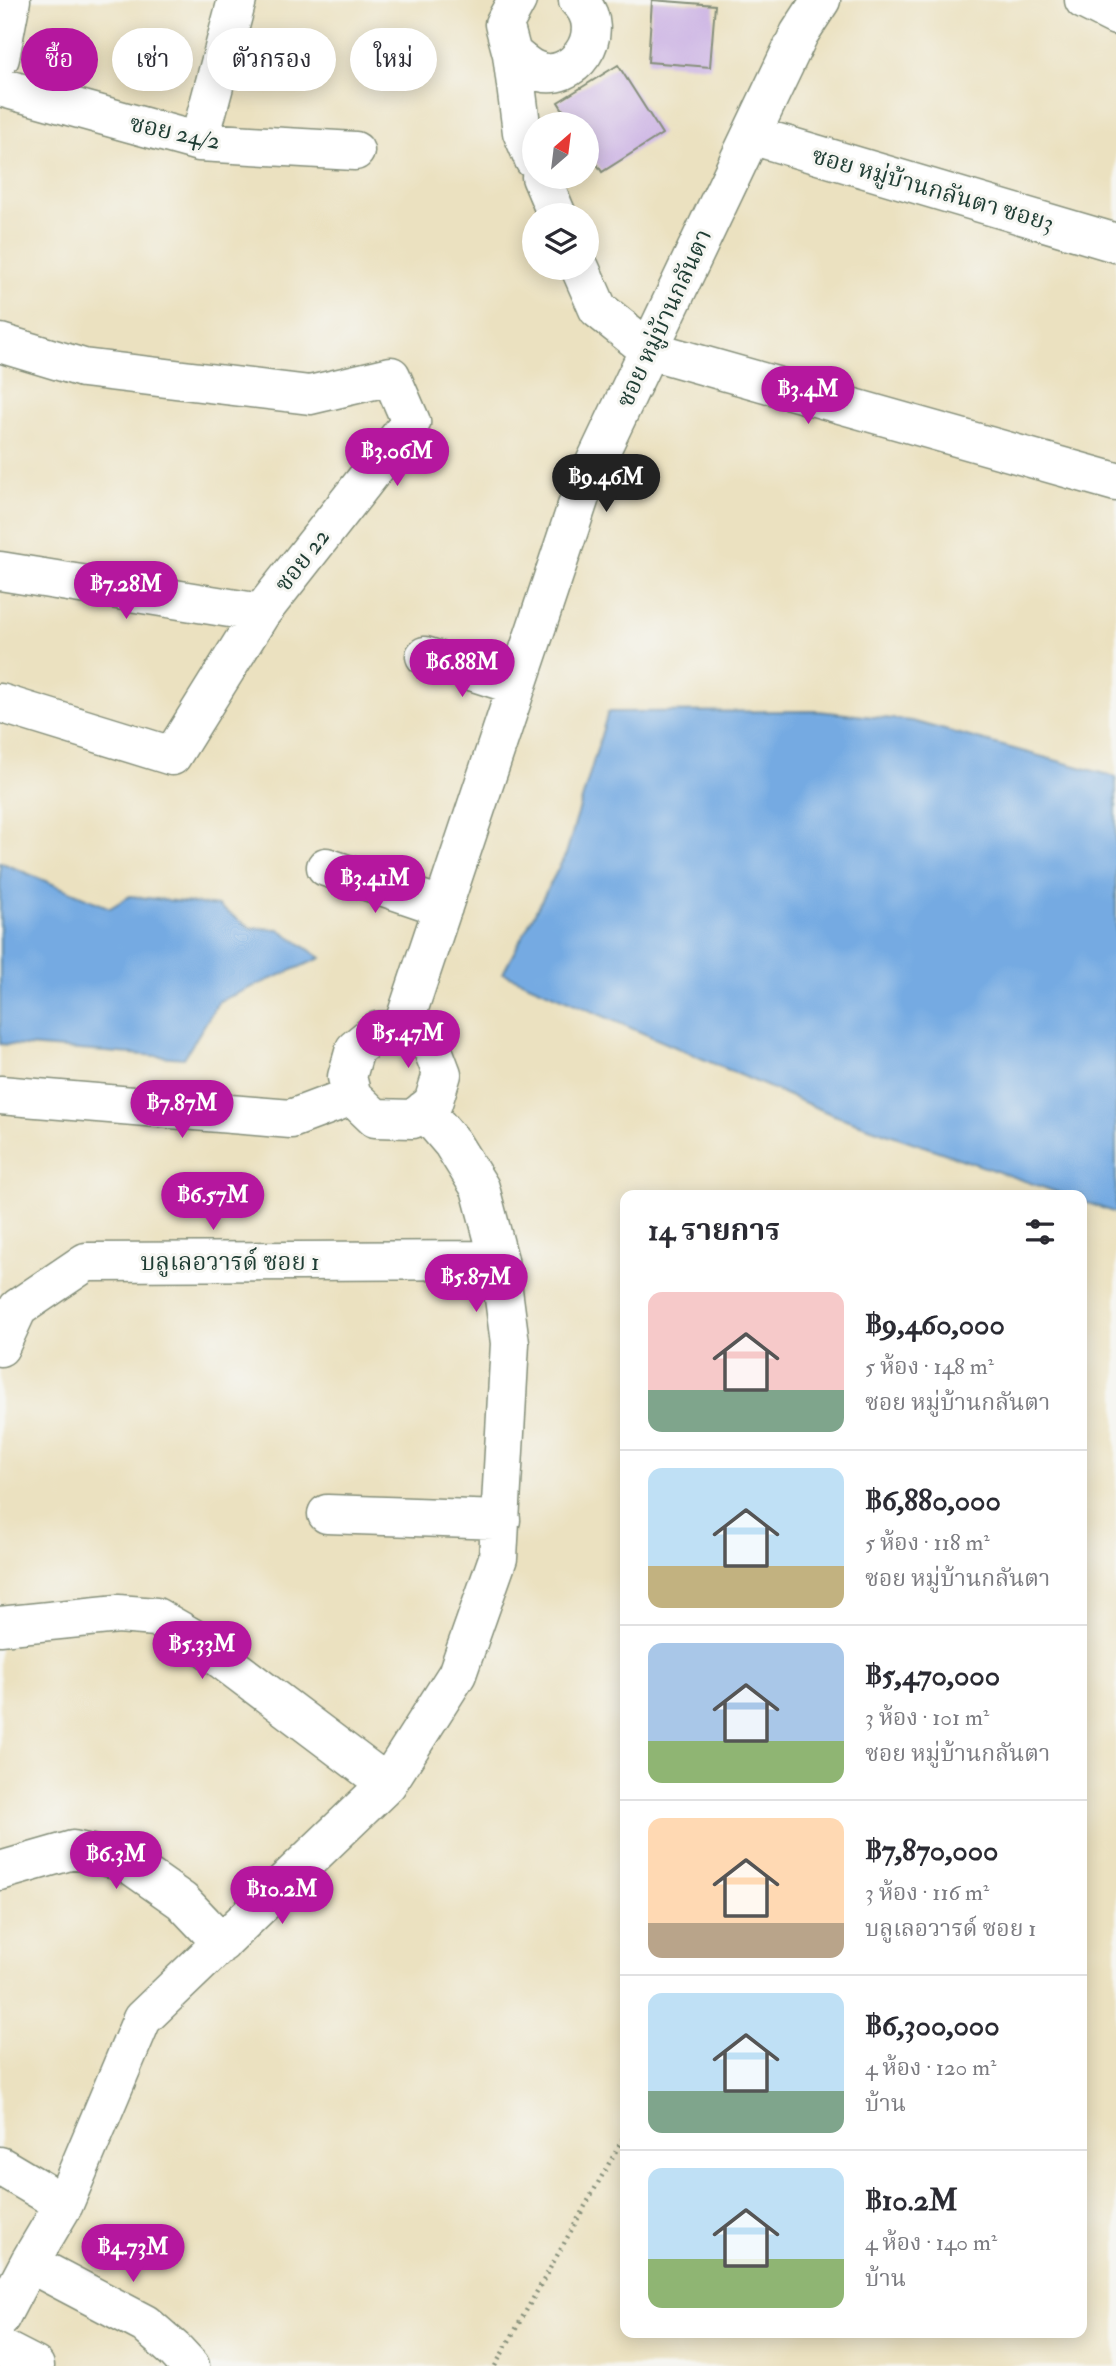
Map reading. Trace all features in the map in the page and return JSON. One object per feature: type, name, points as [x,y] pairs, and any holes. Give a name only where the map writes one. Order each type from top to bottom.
[{"type":"street","points":[[0,58],[12,0]]},
{"type":"street","points":[[199,142],[237,0]]},
{"type":"street","points":[[517,0],[504,24],[513,54],[522,132]]},
{"type":"street","points":[[513,54],[536,71],[557,73],[579,62],[593,30],[588,9],[578,0]]},
{"type":"street","name":"ซอย หมู่บ้านกลันตา","points":[[402,1029],[583,488],[799,34],[821,0]]},
{"type":"street","points":[[1084,0],[1116,16]]},
{"type":"street","name":"ซอย 24/2","points":[[0,87],[199,142],[355,151]]},
{"type":"street","name":"ซอย หมู่บ้านกลันตา ซอย3","points":[[751,135],[1116,243]]},
{"type":"street","points":[[585,280],[598,309],[649,350],[1116,482]]},
{"type":"street","name":"ซอย 22","points":[[0,343],[83,368],[310,395],[391,376],[411,422],[261,613],[172,756],[0,703]]},
{"type":"street","points":[[0,570],[261,613]]},
{"type":"street","points":[[425,656],[517,686]]},
{"type":"street","points":[[326,867],[443,906]]},
{"type":"street","points":[[402,1029],[431,1045],[442,1074],[433,1103],[412,1119],[375,1118],[352,1096],[347,1077],[355,1049],[377,1031],[402,1029]]},
{"type":"street","points":[[0,1096],[291,1119],[352,1096]]},
{"type":"street","points":[[0,2318],[64,2204],[142,2020],[387,1784],[457,1674],[498,1558],[510,1343],[499,1261],[480,1188],[452,1143],[425,1110]]},
{"type":"street","name":"บลูเลอวารด์ ซอย 1","points":[[0,1347],[18,1307],[86,1262],[499,1261]]},
{"type":"street","points":[[327,1514],[501,1520]]},
{"type":"street","points":[[0,1626],[118,1614],[156,1617],[196,1640],[387,1784]]},
{"type":"street","points":[[0,1871],[73,1850],[125,1861],[182,1901],[222,1943]]},
{"type":"street","points":[[0,2166],[64,2204]]},
{"type":"street","points":[[29,2263],[145,2324],[190,2366]]},
{"type":"street","points":[[0,2348],[35,2366]]},
{"type":"path","points":[[495,2366],[620,2144]]},
{"type":"water","points":[[818,711],[912,721],[1116,777],[1116,1213],[1087,1203],[1087,1190],[1051,1190],[831,1114],[503,973],[566,854],[608,712]]},
{"type":"water","points":[[0,862],[110,908],[130,896],[218,906],[251,928],[279,929],[321,958],[219,1001],[184,1058],[0,1044]]},
{"type":"building","points":[[652,0],[715,5],[710,67],[648,62]]},
{"type":"building","points":[[618,65],[662,134],[602,172],[599,167],[599,112],[564,112],[558,102]]}]
